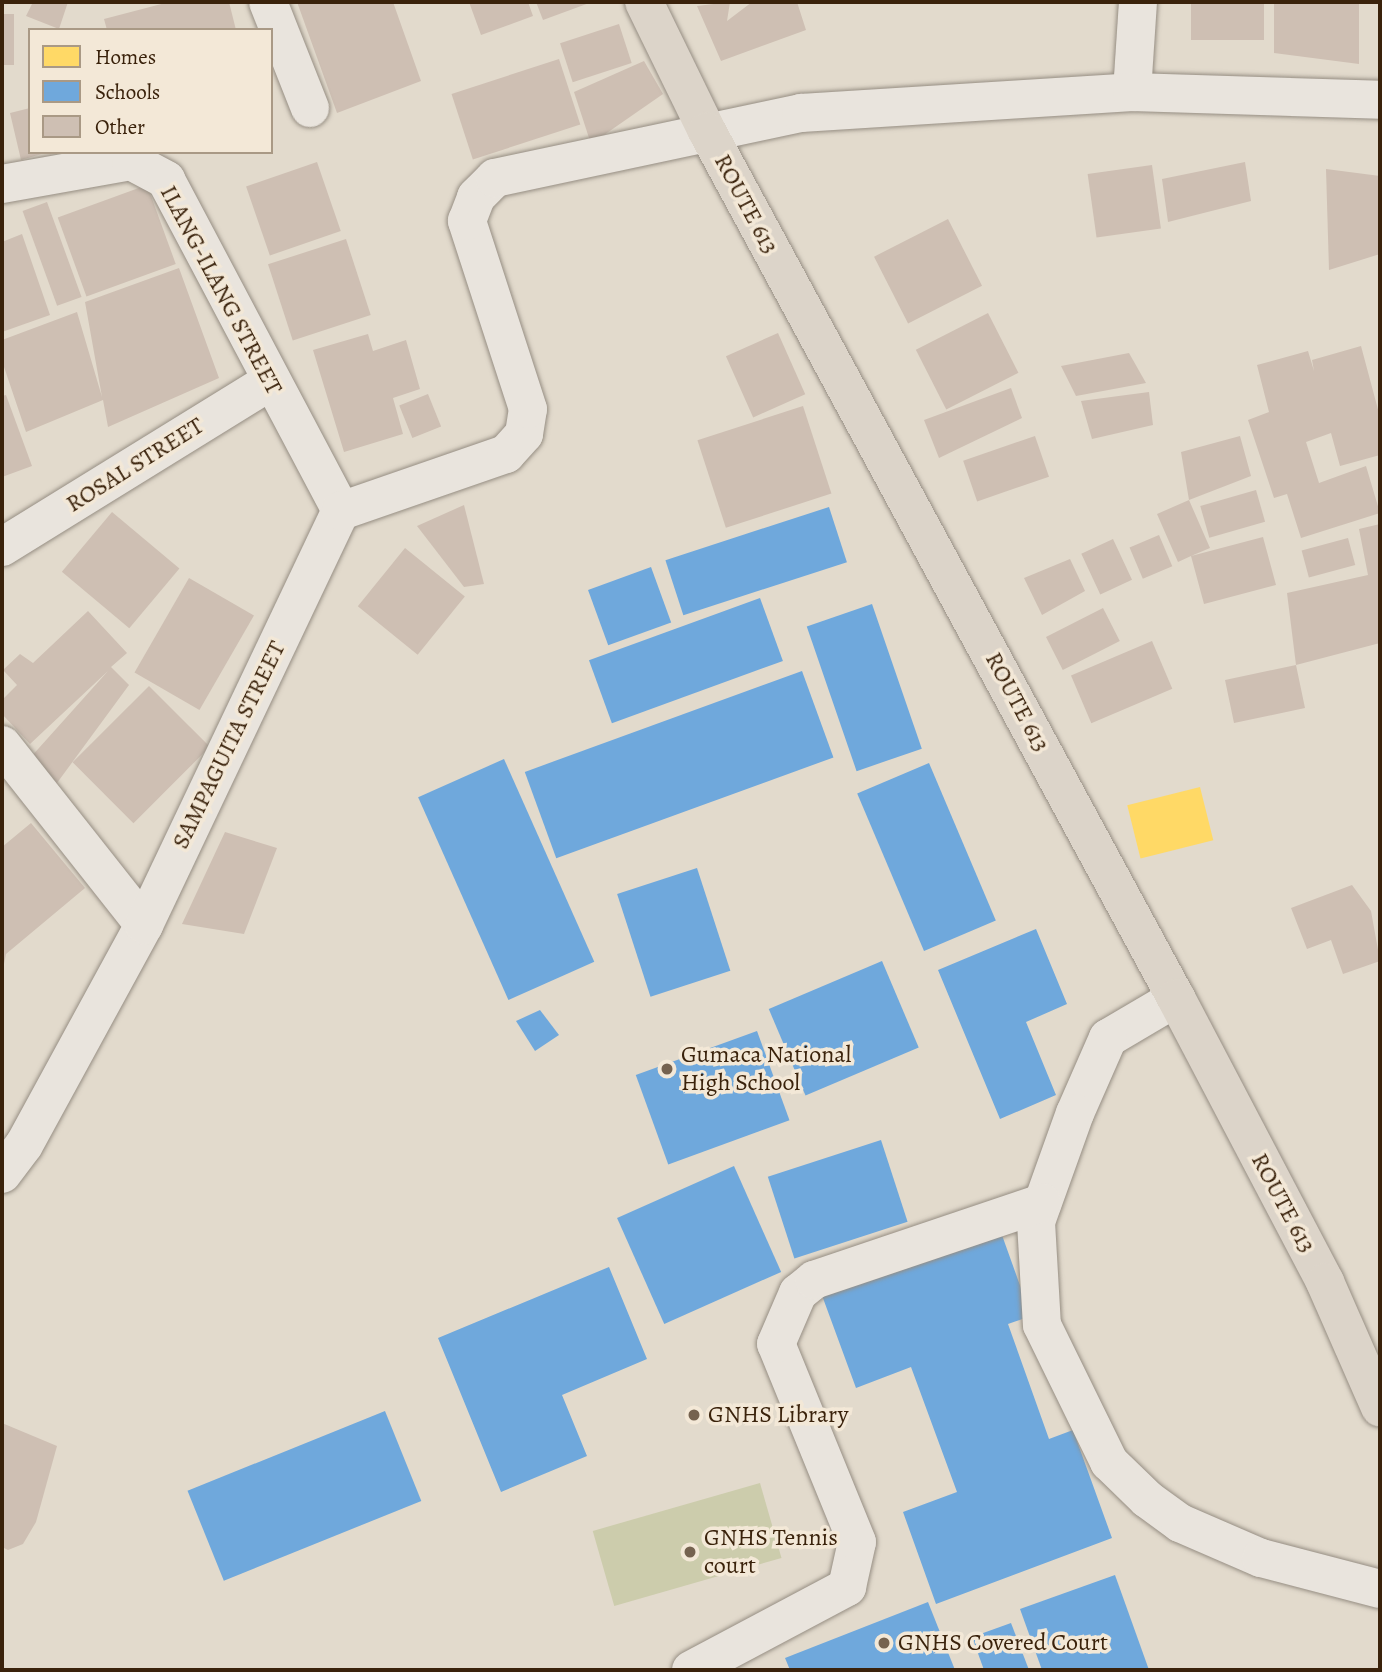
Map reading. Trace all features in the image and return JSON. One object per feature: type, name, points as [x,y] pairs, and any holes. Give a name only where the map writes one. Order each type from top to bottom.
[{"type":"main road","name":"ROUTE 613","points":[[644,2],[707,131],[1176,998],[1325,1282],[1380,1407]]},
{"type":"street","points":[[268,2],[310,108]]},
{"type":"street","points":[[1132,92],[1138,2]]},
{"type":"street","points":[[341,511],[506,454],[524,435],[528,409],[467,221],[476,197],[495,178],[801,113],[1132,92],[1380,95]]},
{"type":"street","name":"ILANG-ILANG STREET","points":[[2,184],[131,161],[166,180],[268,383],[341,511]]},
{"type":"street","name":"ROSAL STREET","points":[[2,547],[268,383]]},
{"type":"street","name":"SAMPAGUITA STREET","points":[[2,1174],[24,1145],[144,925],[341,511]]},
{"type":"street","points":[[2,745],[144,925]]},
{"type":"street","points":[[1176,998],[1108,1038],[1035,1222],[1042,1325],[1110,1462],[1180,1523],[1261,1558],[1380,1589]]},
{"type":"street","points":[[691,1670],[847,1587],[857,1542],[776,1344],[798,1293],[814,1280],[1042,1203]]},
{"type":"green space","name":"GNHS Tennis court","points":[[760,1483],[781,1558],[614,1606],[593,1531]]},
{"type":"building: Homes","points":[[1200,787],[1213,840],[1141,859],[1127,805]]},
{"type":"building: Schools","points":[[829,507],[847,562],[683,615],[665,560]]},
{"type":"building: Schools","points":[[651,567],[671,622],[608,645],[588,590]]},
{"type":"building: Schools","points":[[760,598],[783,661],[612,723],[589,660]]},
{"type":"building: Schools","points":[[872,604],[922,749],[857,771],[807,626]]},
{"type":"building: Schools","points":[[802,671],[833,757],[556,858],[525,772]]},
{"type":"building: Schools","points":[[504,759],[594,962],[508,1000],[418,797]]},
{"type":"building: Schools","points":[[929,763],[996,920],[924,951],[857,793]]},
{"type":"building: Schools","points":[[697,868],[730,971],[650,997],[617,894]]},
{"type":"building: Schools","points":[[1036,929],[1067,1004],[1026,1022],[1056,1095],[1000,1119],[938,970]]},
{"type":"building: Schools","points":[[882,961],[919,1048],[806,1096],[769,1009]]},
{"type":"building: Schools","points":[[540,1010],[559,1035],[535,1051],[516,1021]]},
{"type":"building: Schools","points":[[757,1031],[789,1120],[668,1164],[636,1075]]},
{"type":"building: Schools","points":[[881,1140],[908,1222],[794,1259],[768,1177]]},
{"type":"building: Schools","points":[[734,1166],[781,1272],[664,1324],[617,1218]]},
{"type":"building: Schools","points":[[998,1224],[1031,1316],[1008,1324],[1049,1439],[1073,1430],[1112,1538],[936,1604],[903,1512],[957,1492],[911,1367],[856,1388],[820,1290]]},
{"type":"building: Schools","points":[[609,1267],[647,1359],[562,1395],[587,1456],[501,1492],[438,1338]]},
{"type":"building: Schools","points":[[385,1411],[421,1501],[224,1581],[188,1491]]},
{"type":"building: Schools","points":[[1115,1575],[1149,1670],[1042,1670],[1020,1609]]},
{"type":"building: Schools","name":"GNHS Covered Court","points":[[928,1602],[955,1670],[790,1670],[785,1658]]},
{"type":"building: Schools","points":[[1011,1623],[1029,1670],[984,1670],[972,1637]]},
{"type":"building: Other","points":[[33,2],[68,2],[59,28],[26,16]]},
{"type":"building: Other","points":[[169,2],[229,2],[236,28],[106,28],[104,19]]},
{"type":"building: Other","points":[[297,2],[393,2],[421,81],[337,113]]},
{"type":"building: Other","points":[[469,2],[528,2],[533,16],[481,35]]},
{"type":"building: Other","points":[[536,2],[592,2],[543,20]]},
{"type":"building: Other","points":[[730,2],[727,21],[752,2],[797,2],[806,30],[721,61],[697,6]]},
{"type":"building: Other","points":[[1191,2],[1264,2],[1264,40],[1191,40]]},
{"type":"building: Other","points":[[1274,2],[1359,2],[1359,64],[1274,53]]},
{"type":"building: Other","points":[[2,14],[14,14],[14,65],[2,65]]},
{"type":"building: Other","points":[[619,24],[632,63],[573,82],[560,43]]},
{"type":"building: Other","points":[[559,59],[580,125],[473,160],[452,94]]},
{"type":"building: Other","points":[[644,61],[663,94],[591,144],[574,92]]},
{"type":"building: Other","points":[[28,108],[28,154],[42,154],[21,160],[10,113]]},
{"type":"building: Other","points":[[317,162],[341,231],[270,255],[246,186]]},
{"type":"building: Other","points":[[1245,162],[1251,201],[1168,222],[1162,179]]},
{"type":"building: Other","points":[[1152,165],[1161,228],[1097,237],[1088,174]]},
{"type":"building: Other","points":[[1326,169],[1380,176],[1380,254],[1329,270]]},
{"type":"building: Other","points":[[147,185],[176,264],[86,296],[58,217]]},
{"type":"building: Other","points":[[47,202],[82,297],[57,306],[23,211]]},
{"type":"building: Other","points":[[948,219],[982,286],[908,324],[874,257]]},
{"type":"building: Other","points":[[22,234],[50,315],[2,332],[2,242]]},
{"type":"building: Other","points":[[346,239],[371,315],[293,340],[268,264]]},
{"type":"building: Other","points":[[179,268],[219,378],[108,427],[103,400],[26,432],[2,361],[2,340],[77,312],[102,397],[85,302]]},
{"type":"building: Other","points":[[988,313],[1018,373],[946,409],[916,350]]},
{"type":"building: Other","points":[[778,333],[805,394],[753,417],[726,356]]},
{"type":"building: Other","points":[[368,334],[373,351],[406,340],[420,389],[393,398],[403,434],[344,452],[313,350]]},
{"type":"building: Other","points":[[1361,346],[1380,417],[1380,455],[1340,466],[1331,433],[1306,442],[1319,483],[1366,466],[1380,513],[1301,538],[1287,494],[1274,498],[1248,420],[1269,412],[1257,365],[1308,351],[1314,371],[1312,360]]},
{"type":"building: Other","points":[[1129,353],[1146,383],[1076,396],[1061,366]]},
{"type":"building: Other","points":[[1011,388],[1022,418],[939,458],[924,420]]},
{"type":"building: Other","points":[[1149,392],[1153,425],[1092,439],[1081,401]]},
{"type":"building: Other","points":[[428,394],[441,426],[412,438],[399,406]]},
{"type":"building: Other","points":[[6,395],[32,466],[2,477],[2,396]]},
{"type":"building: Other","points":[[803,406],[831,493],[726,528],[697,440]]},
{"type":"building: Other","points":[[1035,436],[1049,477],[977,501],[963,461]]},
{"type":"building: Other","points":[[1240,436],[1251,476],[1189,500],[1181,452]]},
{"type":"building: Other","points":[[1256,490],[1265,522],[1209,538],[1200,506]]},
{"type":"building: Other","points":[[1189,500],[1210,548],[1178,562],[1157,514]]},
{"type":"building: Other","points":[[464,505],[484,584],[464,587],[417,526]]},
{"type":"building: Other","points":[[112,512],[179,569],[129,628],[62,572]]},
{"type":"building: Other","points":[[1380,524],[1380,643],[1296,665],[1287,593],[1368,575],[1359,529]]},
{"type":"building: Other","points":[[1159,535],[1172,566],[1143,579],[1130,548]]},
{"type":"building: Other","points":[[1263,537],[1276,585],[1204,604],[1191,556]]},
{"type":"building: Other","points":[[1348,538],[1355,565],[1309,577],[1302,550]]},
{"type":"building: Other","points":[[1113,539],[1132,580],[1100,595],[1081,554]]},
{"type":"building: Other","points":[[405,548],[465,596],[418,655],[358,606]]},
{"type":"building: Other","points":[[1070,559],[1085,591],[1042,615],[1024,578]]},
{"type":"building: Other","points":[[189,578],[254,616],[199,710],[134,672]]},
{"type":"building: Other","points":[[1103,608],[1120,641],[1063,670],[1046,637]]},
{"type":"building: Other","points":[[88,611],[127,653],[111,667],[129,685],[57,783],[30,758],[108,671],[30,744],[2,714],[2,700],[17,685],[3,670],[20,654],[33,663]]},
{"type":"building: Other","points":[[1152,641],[1172,689],[1091,723],[1071,675]]},
{"type":"building: Other","points":[[1296,665],[1305,708],[1234,723],[1225,680]]},
{"type":"building: Other","points":[[149,686],[210,747],[133,823],[73,762]]},
{"type":"building: Other","points":[[31,823],[85,888],[6,954],[2,974],[2,847]]},
{"type":"building: Other","points":[[225,832],[277,848],[244,934],[182,924]]},
{"type":"building: Other","points":[[1352,885],[1371,911],[1380,961],[1343,974],[1331,940],[1307,949],[1291,908]]},
{"type":"building: Other","points":[[2,1423],[57,1446],[36,1522],[23,1544],[8,1550],[2,1547]]},
{"type":"place","name":"Gumaca National High School","points":[[667,1069]]},
{"type":"place","name":"GNHS Library","points":[[694,1415]]},
{"type":"place","name":"GNHS Tennis court","points":[[690,1552]]},
{"type":"place","name":"GNHS Covered Court","points":[[884,1643]]}]
